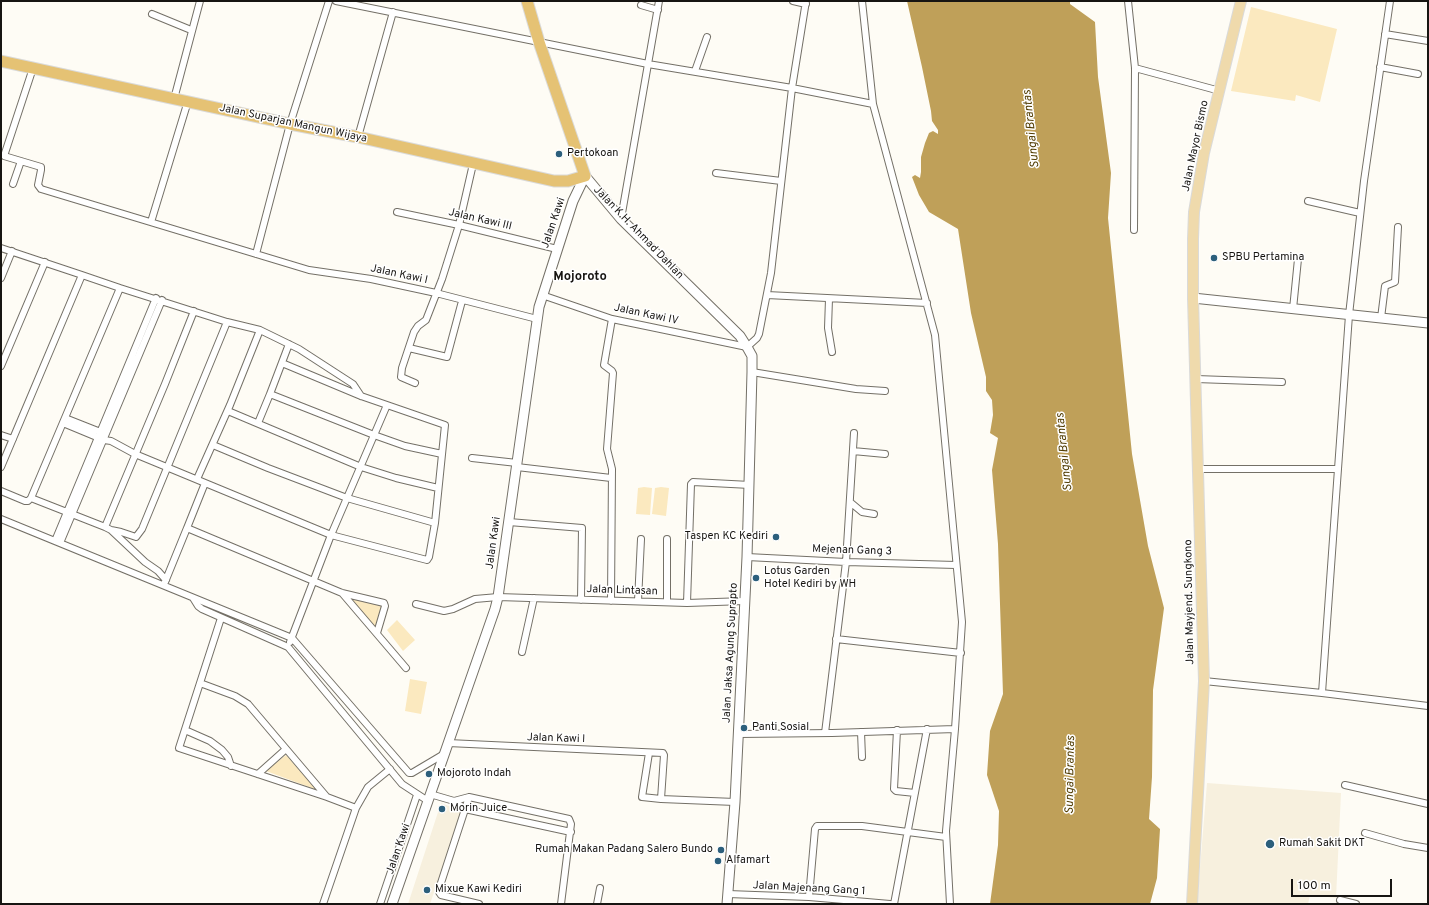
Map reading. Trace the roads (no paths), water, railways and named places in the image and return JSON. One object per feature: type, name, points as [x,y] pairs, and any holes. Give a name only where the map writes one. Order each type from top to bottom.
[{"type":"highway","name":"Jalan K.H. Ahmad Dahlan","points":[[527,1],[539,42],[585,176]]},
{"type":"highway","name":"Jalan Suparjan Mangun Wijaya","points":[[1,61],[290,124],[358,137],[554,181],[568,181],[585,176]]},
{"type":"main road","name":"Jalan Mayor Bismo","points":[[1193,298],[1194,212],[1204,153],[1241,1]]},
{"type":"main road","name":"Jalan K.H. Ahmad Dahlan","points":[[585,176],[621,219],[740,336],[748,347],[752,356],[751,403]]},
{"type":"main road","name":"Jalan Kawi","points":[[392,904],[495,609],[509,522],[537,319],[542,295],[573,201],[585,176]]},
{"type":"main road","points":[[1193,298],[1428,323]]},
{"type":"main road","name":"Jalan Mayjend. Sungkono","points":[[1192,904],[1204,681],[1193,298]]},
{"type":"main road","name":"Jalan Jaksa Agung Suprapto","points":[[727,904],[735,802],[748,557],[751,403]]},
{"type":"street","points":[[174,99],[191,30],[200,1]]},
{"type":"street","points":[[256,254],[290,124],[329,1]]},
{"type":"street","points":[[336,1],[648,64],[792,88],[873,104]]},
{"type":"street","points":[[621,219],[659,1]]},
{"type":"street","points":[[748,347],[759,334],[767,296],[792,88],[806,3],[793,1]]},
{"type":"street","points":[[862,1],[873,104],[935,335],[962,622],[961,653],[946,837],[950,904]]},
{"type":"street","points":[[1128,1],[1135,68],[1134,230]]},
{"type":"street","points":[[1322,693],[1349,315],[1360,213],[1390,1]]},
{"type":"street","points":[[641,5],[658,10]]},
{"type":"street","points":[[358,137],[393,12]]},
{"type":"street","points":[[152,14],[191,30]]},
{"type":"street","points":[[1385,34],[1428,41]]},
{"type":"street","points":[[696,71],[708,37]]},
{"type":"street","points":[[1380,67],[1418,74]]},
{"type":"street","points":[[13,184],[21,161],[2,155],[32,68]]},
{"type":"street","points":[[1135,68],[1220,91]]},
{"type":"street","points":[[151,222],[188,101]]},
{"type":"street","name":"Jalan Kawi I","points":[[21,161],[41,167],[38,185],[41,189],[309,270],[371,279],[436,293],[462,301],[537,319]]},
{"type":"street","points":[[415,383],[400,376],[402,368],[414,332],[418,326],[426,320],[436,293],[459,225],[473,164]]},
{"type":"street","points":[[716,173],[781,181]]},
{"type":"street","points":[[1308,201],[1360,213]]},
{"type":"street","name":"Jalan Kawi III","points":[[397,212],[459,225],[557,249]]},
{"type":"street","points":[[1381,318],[1385,286],[1395,282],[1398,227]]},
{"type":"street","points":[[1,248],[227,322],[260,330],[299,349],[353,384],[361,396]]},
{"type":"street","points":[[1,278],[12,251]]},
{"type":"street","points":[[1293,309],[1298,259]]},
{"type":"street","points":[[1,366],[45,262]]},
{"type":"street","points":[[1,467],[82,275]]},
{"type":"street","points":[[1,491],[25,501],[28,501],[31,498],[120,288]]},
{"type":"street","name":"Jalan Kawi IV","points":[[542,295],[612,319],[748,347]]},
{"type":"street","points":[[767,296],[927,303]]},
{"type":"street","points":[[58,542],[159,299]]},
{"type":"street","points":[[828,299],[828,328],[832,352]]},
{"type":"street","points":[[409,348],[447,357],[462,301]]},
{"type":"street","points":[[105,527],[194,311]]},
{"type":"street","points":[[611,600],[612,465],[607,449],[613,373],[604,364],[612,319]]},
{"type":"street","points":[[31,498],[70,512],[111,530],[134,537],[138,536],[142,530],[227,322]]},
{"type":"street","points":[[197,479],[228,411],[260,330]]},
{"type":"street","points":[[258,423],[289,344]]},
{"type":"street","points":[[64,420],[102,436],[135,454],[331,535],[427,560],[429,557],[435,523],[444,424],[361,396],[282,363]]},
{"type":"street","points":[[752,372],[856,389],[885,391]]},
{"type":"street","points":[[1196,379],[1282,382]]},
{"type":"street","points":[[270,394],[404,446],[442,454]]},
{"type":"street","points":[[288,648],[331,535],[387,405]]},
{"type":"street","points":[[228,411],[361,467],[396,478],[438,488]]},
{"type":"street","points":[[825,734],[846,562],[854,434]]},
{"type":"street","points":[[1,435],[13,439]]},
{"type":"street","points":[[212,445],[347,498],[435,523]]},
{"type":"street","points":[[853,451],[885,454]]},
{"type":"street","points":[[472,458],[611,478]]},
{"type":"street","points":[[1198,470],[1338,469]]},
{"type":"street","points":[[687,602],[691,484],[693,482],[750,485]]},
{"type":"street","points":[[165,583],[205,483]]},
{"type":"street","points":[[850,502],[862,512],[874,514]]},
{"type":"street","points":[[1,519],[165,583],[193,598],[292,638],[382,744],[410,773],[444,754]]},
{"type":"street","points":[[509,522],[582,528],[581,600]]},
{"type":"street","points":[[187,528],[342,593],[384,603],[385,606],[377,633]]},
{"type":"street","points":[[111,530],[145,562],[158,571],[165,583]]},
{"type":"street","points":[[638,601],[640,539]]},
{"type":"street","points":[[666,539],[667,602]]},
{"type":"street","name":"Mejenan Gang 3","points":[[748,557],[846,562],[956,565]]},
{"type":"street","points":[[342,593],[406,668]]},
{"type":"street","name":"Jalan Lintasan","points":[[416,604],[444,612],[475,600],[498,597],[667,602],[745,601]]},
{"type":"street","points":[[193,598],[202,609],[288,648],[402,784],[417,795],[454,801],[469,797],[565,818],[570,821],[561,904]]},
{"type":"street","points":[[522,652],[534,598]]},
{"type":"street","points":[[221,618],[179,748],[181,750],[258,774],[356,808]]},
{"type":"street","points":[[836,639],[961,653]]},
{"type":"street","points":[[1204,681],[1428,706]]},
{"type":"street","points":[[200,683],[235,696],[248,704],[327,797]]},
{"type":"street","points":[[894,904],[927,729]]},
{"type":"street","points":[[739,734],[825,734],[897,730],[955,729]]},
{"type":"street","points":[[184,730],[210,741],[222,750],[228,757],[232,766]]},
{"type":"street","points":[[897,730],[894,789],[896,791],[915,793]]},
{"type":"street","points":[[861,732],[862,757]]},
{"type":"street","name":"Jalan Kawi I","points":[[448,743],[664,754],[661,800]]},
{"type":"street","points":[[375,751],[382,744]]},
{"type":"street","points":[[258,774],[286,749]]},
{"type":"street","points":[[649,753],[642,797],[661,800],[735,802]]},
{"type":"street","points":[[323,904],[356,808],[368,787],[390,769]]},
{"type":"street","points":[[1345,785],[1428,804]]},
{"type":"street","points":[[380,904],[417,795]]},
{"type":"street","points":[[469,797],[439,892],[441,895],[479,904]]},
{"type":"street","points":[[454,801],[465,809],[570,832]]},
{"type":"street","points":[[809,897],[815,829],[817,826],[862,826],[946,837]]},
{"type":"street","points":[[1365,833],[1404,844],[1428,848]]},
{"type":"street","points":[[597,904],[600,888]]},
{"type":"street","name":"Jalan Majenang Gang 1","points":[[728,894],[809,897],[890,904]]},
{"type":"street","points":[[1340,900],[1356,904]]},
{"type":"water","name":"Sungai Brantas","points":[[907,1],[1070,1],[1070,4],[1095,22],[1098,77],[1111,173],[1108,218],[1132,454],[1148,546],[1164,608],[1153,690],[1152,777],[1149,819],[1160,829],[1157,878],[1150,904],[990,904],[998,845],[999,811],[987,775],[990,731],[1003,694],[998,544],[992,470],[998,438],[990,433],[993,415],[992,400],[986,391],[986,377],[971,313],[958,229],[929,212],[919,195],[912,177],[915,175],[920,178],[921,157],[925,143],[929,133],[933,131],[938,134],[938,130],[932,121],[922,67]]},
{"type":"place","name":"Pertokoan","points":[[559,154]]},
{"type":"place","name":"SPBU Pertamina","points":[[1214,258]]},
{"type":"place","name":"Taspen KC Kediri","points":[[776,537]]},
{"type":"place","name":"Lotus Garden Hotel Kediri by WH","points":[[756,578]]},
{"type":"place","name":"Panti Sosial","points":[[744,728]]},
{"type":"place","name":"Mojoroto Indah","points":[[429,774]]},
{"type":"place","name":"Morin Juice","points":[[442,809]]},
{"type":"place","name":"Rumah Sakit DKT","points":[[1270,844]]},
{"type":"place","name":"Rumah Makan Padang Salero Bundo","points":[[721,850]]},
{"type":"place","name":"Alfamart","points":[[718,861]]},
{"type":"place","name":"Mixue Kawi Kediri","points":[[427,890]]},
{"type":"district","name":"Mojoroto","points":[[580,277]]}]
